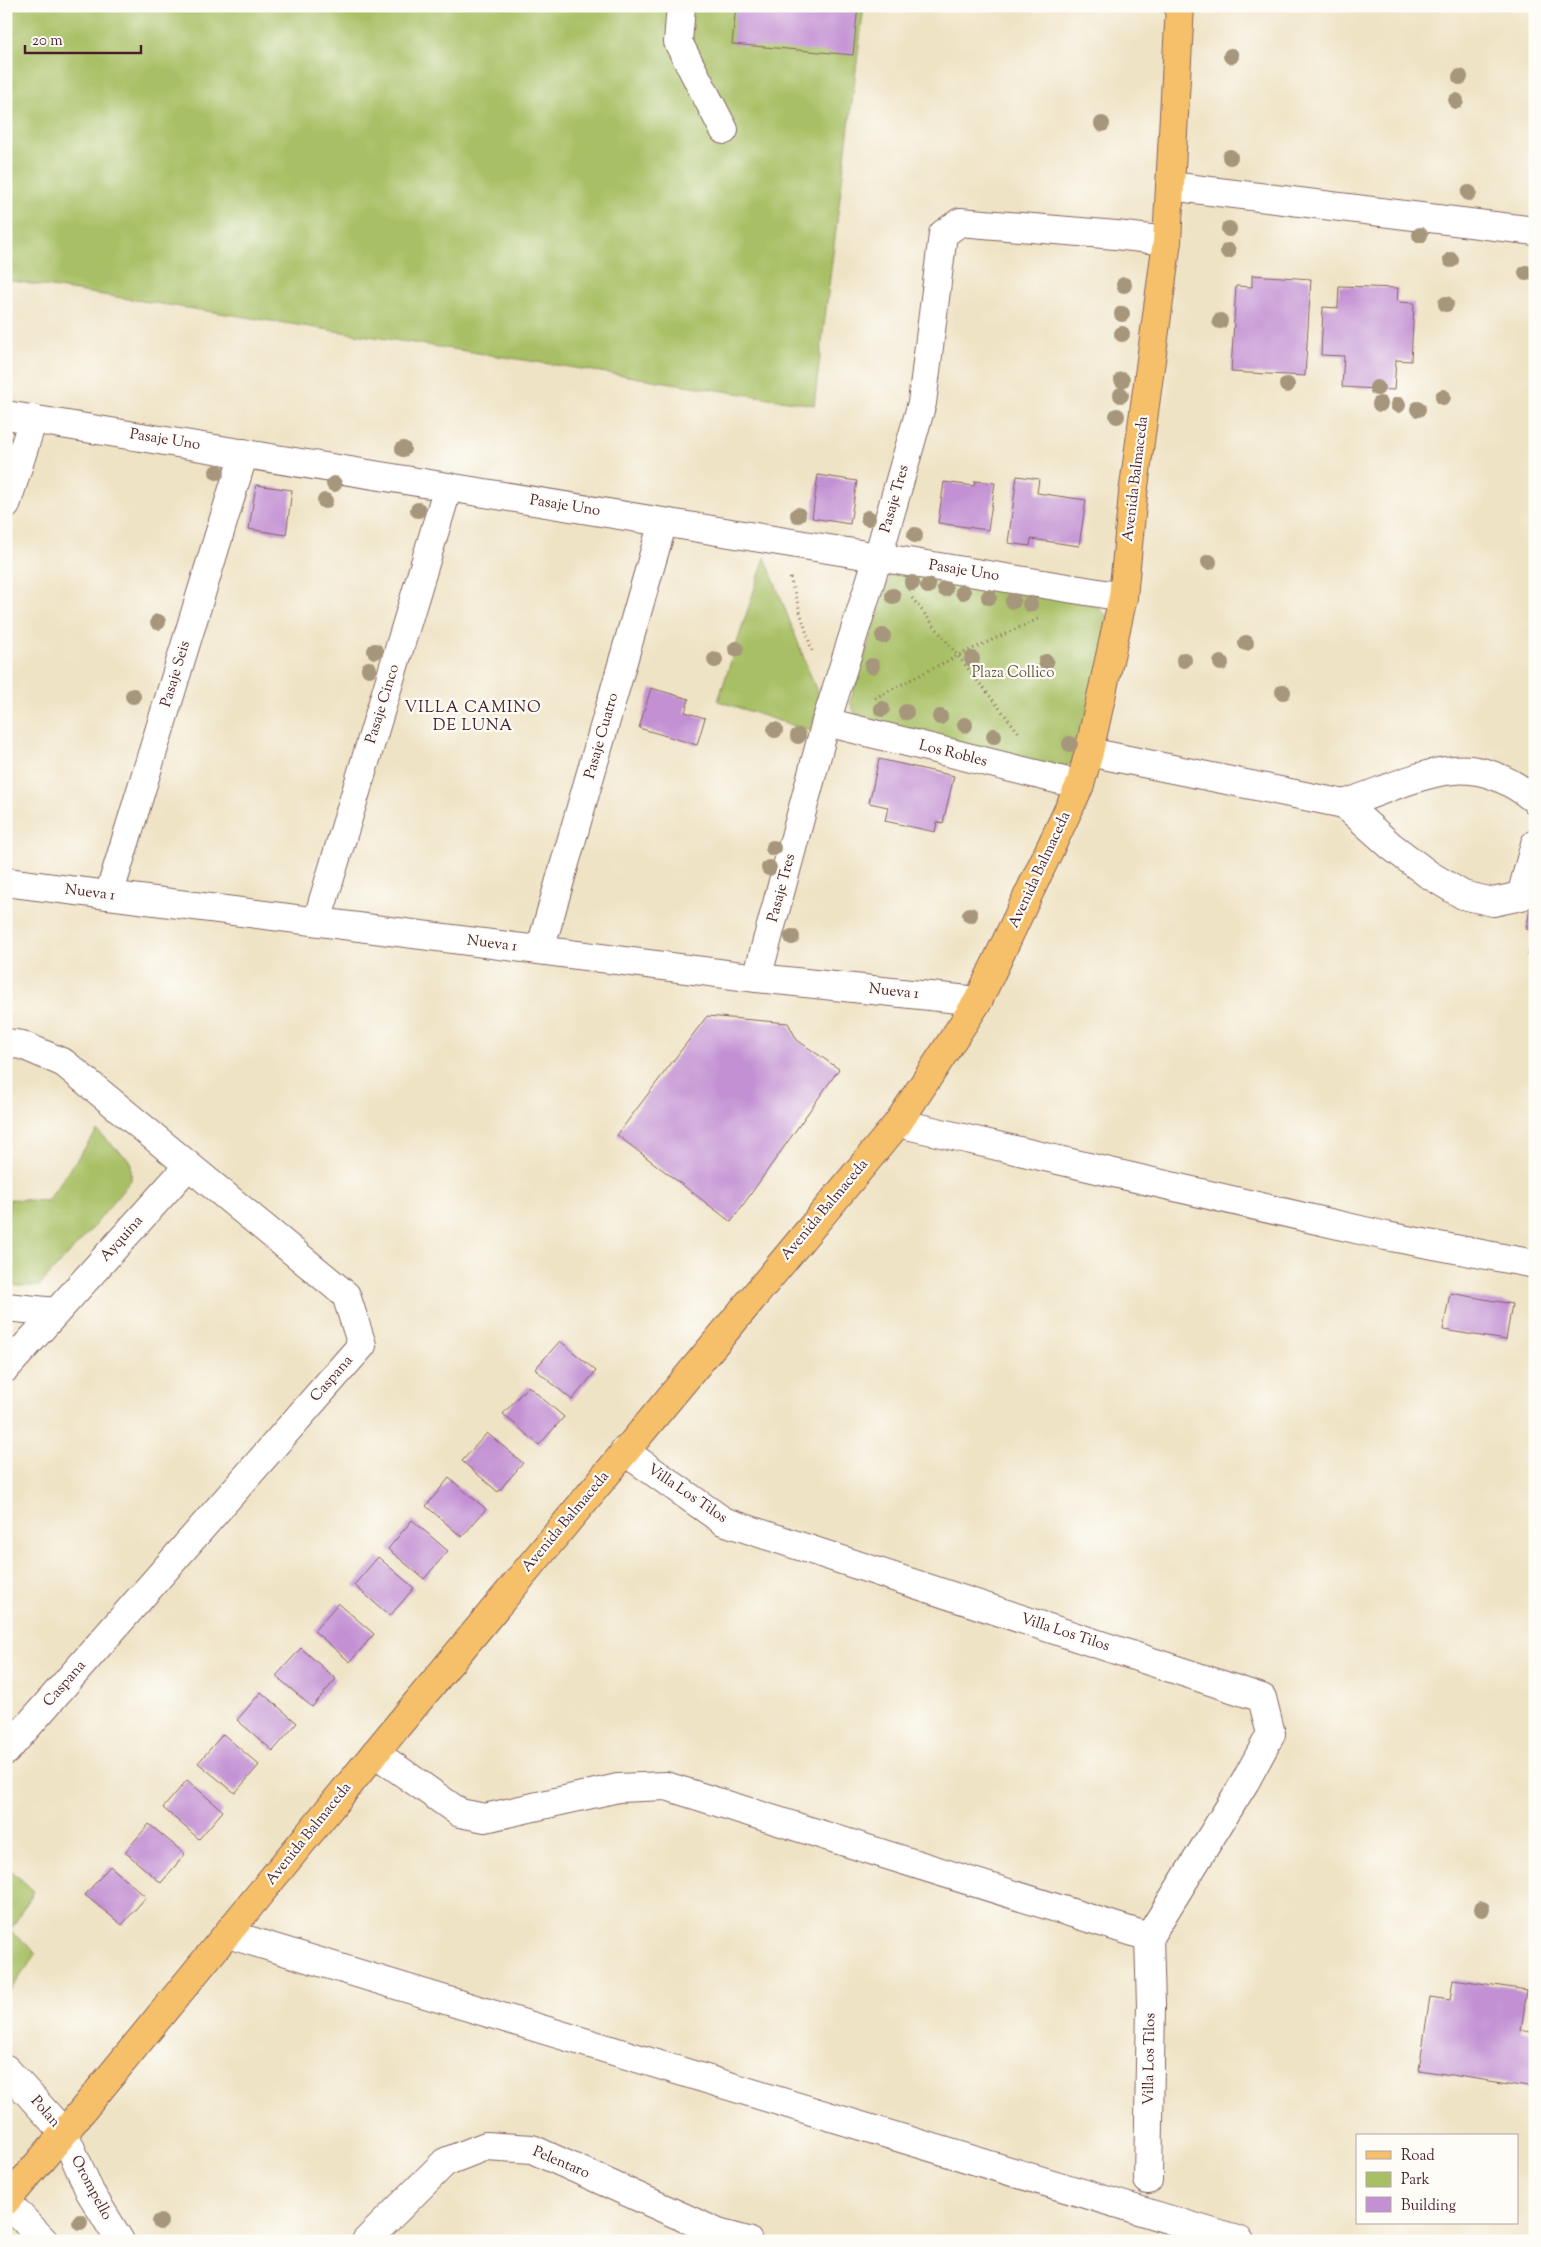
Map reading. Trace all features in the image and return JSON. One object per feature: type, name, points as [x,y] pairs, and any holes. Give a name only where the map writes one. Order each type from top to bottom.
[{"type":"main road","name":"Avenida Balmaceda","points":[[6,2201],[228,1934],[624,1451],[898,1123],[978,1001],[1080,785],[1090,752],[1123,597],[1133,494],[1166,241],[1180,6]]},
{"type":"street","points":[[681,6],[678,42],[724,130]]},
{"type":"street","points":[[1170,186],[1535,230]]},
{"type":"street","name":"Pasaje Tres","points":[[757,978],[826,722],[878,557],[922,402],[943,234],[960,222],[1116,234],[1166,241]]},
{"type":"street","points":[[6,505],[19,417]]},
{"type":"street","name":"Pasaje Uno","points":[[19,417],[1123,597]]},
{"type":"street","name":"Pasaje Seis","points":[[109,895],[244,453]]},
{"type":"street","name":"Pasaje Cinco","points":[[317,921],[448,487]]},
{"type":"street","name":"Pasaje Cuatro","points":[[540,950],[663,522]]},
{"type":"street","name":"Los Robles","points":[[826,722],[1080,785]]},
{"type":"street","points":[[1090,752],[1344,804],[1427,776],[1455,769],[1485,772],[1519,787],[1535,800]]},
{"type":"street","points":[[1344,804],[1391,846],[1428,874],[1463,895],[1493,902],[1521,896],[1535,844]]},
{"type":"street","name":"Nueva 1","points":[[6,882],[757,978],[978,1001]]},
{"type":"street","name":"Caspana","points":[[6,1042],[22,1045],[64,1063],[346,1295],[362,1345],[6,1752]]},
{"type":"street","points":[[898,1123],[1386,1236],[1535,1264]]},
{"type":"street","name":"Ayquina","points":[[6,1368],[188,1166]]},
{"type":"street","points":[[6,1306],[56,1312]]},
{"type":"street","name":"Villa Los Tilos","points":[[624,1451],[723,1521],[1262,1698],[1271,1734],[1245,1782],[1149,1937],[1151,2005],[1148,2180]]},
{"type":"street","points":[[376,1752],[460,1813],[484,1818],[618,1788],[666,1786],[1149,1937]]},
{"type":"street","points":[[228,1934],[1240,2241]]},
{"type":"street","name":"Polan","points":[[6,2069],[64,2133]]},
{"type":"street","name":"Orompello","points":[[64,2133],[90,2192],[120,2241]]},
{"type":"street","name":"Pelentaro","points":[[366,2241],[444,2162],[486,2146],[532,2149],[717,2237],[748,2241]]},
{"type":"street","points":[[6,2201],[44,2241]]},
{"type":"path","points":[[779,541],[813,654]]},
{"type":"path","points":[[878,557],[893,572],[1023,738]]},
{"type":"path","points":[[826,722],[957,656],[1074,603],[1093,592]]},
{"type":"green space","points":[[6,6],[864,6],[814,405],[6,280]]},
{"type":"green space","points":[[765,557],[820,700],[810,731],[718,701]]},
{"type":"green space","name":"Plaza Collico","points":[[892,569],[1092,601],[1112,621],[1080,758],[1058,771],[856,716],[850,702]]},
{"type":"green space","points":[[97,1131],[131,1162],[131,1180],[90,1231],[39,1286],[18,1286],[6,1283],[6,1231],[10,1199],[47,1201]]},
{"type":"green space","points":[[6,1866],[34,1891],[10,1931],[37,1953],[6,1996]]},
{"type":"building","points":[[736,6],[858,6],[853,55],[732,44]]},
{"type":"building","points":[[1252,275],[1311,279],[1305,376],[1231,372],[1236,286],[1252,287]]},
{"type":"building","points":[[1339,286],[1398,288],[1397,302],[1414,303],[1411,361],[1396,360],[1394,390],[1342,387],[1344,356],[1321,355],[1323,307],[1338,308]]},
{"type":"building","points":[[818,475],[857,481],[850,524],[812,518]]},
{"type":"building","points":[[1017,476],[1039,479],[1037,493],[1086,500],[1079,546],[1031,539],[1030,546],[1008,543]]},
{"type":"building","points":[[975,481],[995,483],[988,530],[938,523],[944,482],[974,486]]},
{"type":"building","points":[[256,485],[292,490],[286,535],[249,529]]},
{"type":"building","points":[[651,688],[689,699],[685,712],[705,718],[697,745],[639,728]]},
{"type":"building","points":[[879,759],[954,776],[943,823],[937,822],[935,832],[885,821],[888,807],[869,803]]},
{"type":"building","points":[[1534,892],[1535,956],[1528,955],[1534,931],[1526,929]]},
{"type":"building","points":[[707,1016],[788,1023],[797,1040],[839,1069],[731,1222],[617,1135]]},
{"type":"building","points":[[1450,1293],[1512,1304],[1506,1340],[1443,1330]]},
{"type":"building","points":[[560,1341],[596,1371],[572,1400],[535,1369]]},
{"type":"building","points":[[528,1386],[564,1417],[539,1445],[503,1414]]},
{"type":"building","points":[[487,1433],[523,1463],[498,1492],[462,1461]]},
{"type":"building","points":[[449,1478],[486,1509],[462,1537],[426,1506]]},
{"type":"building","points":[[412,1520],[448,1551],[424,1579],[388,1549]]},
{"type":"building","points":[[378,1557],[414,1588],[390,1616],[354,1585]]},
{"type":"building","points":[[338,1603],[374,1634],[350,1662],[314,1631]]},
{"type":"building","points":[[301,1648],[336,1679],[312,1707],[276,1676]]},
{"type":"building","points":[[261,1692],[297,1723],[273,1751],[237,1720]]},
{"type":"building","points":[[223,1734],[259,1765],[235,1793],[198,1763]]},
{"type":"building","points":[[187,1780],[223,1811],[199,1839],[163,1808]]},
{"type":"building","points":[[149,1824],[185,1854],[161,1883],[125,1852]]},
{"type":"building","points":[[110,1866],[146,1897],[122,1925],[85,1895]]},
{"type":"building","points":[[1453,1979],[1527,1990],[1521,2030],[1535,2033],[1535,2088],[1419,2070],[1430,1997],[1450,2000]]},
{"type":"district","name":"VILLA CAMINO DE LUNA","points":[[473,717]]}]
